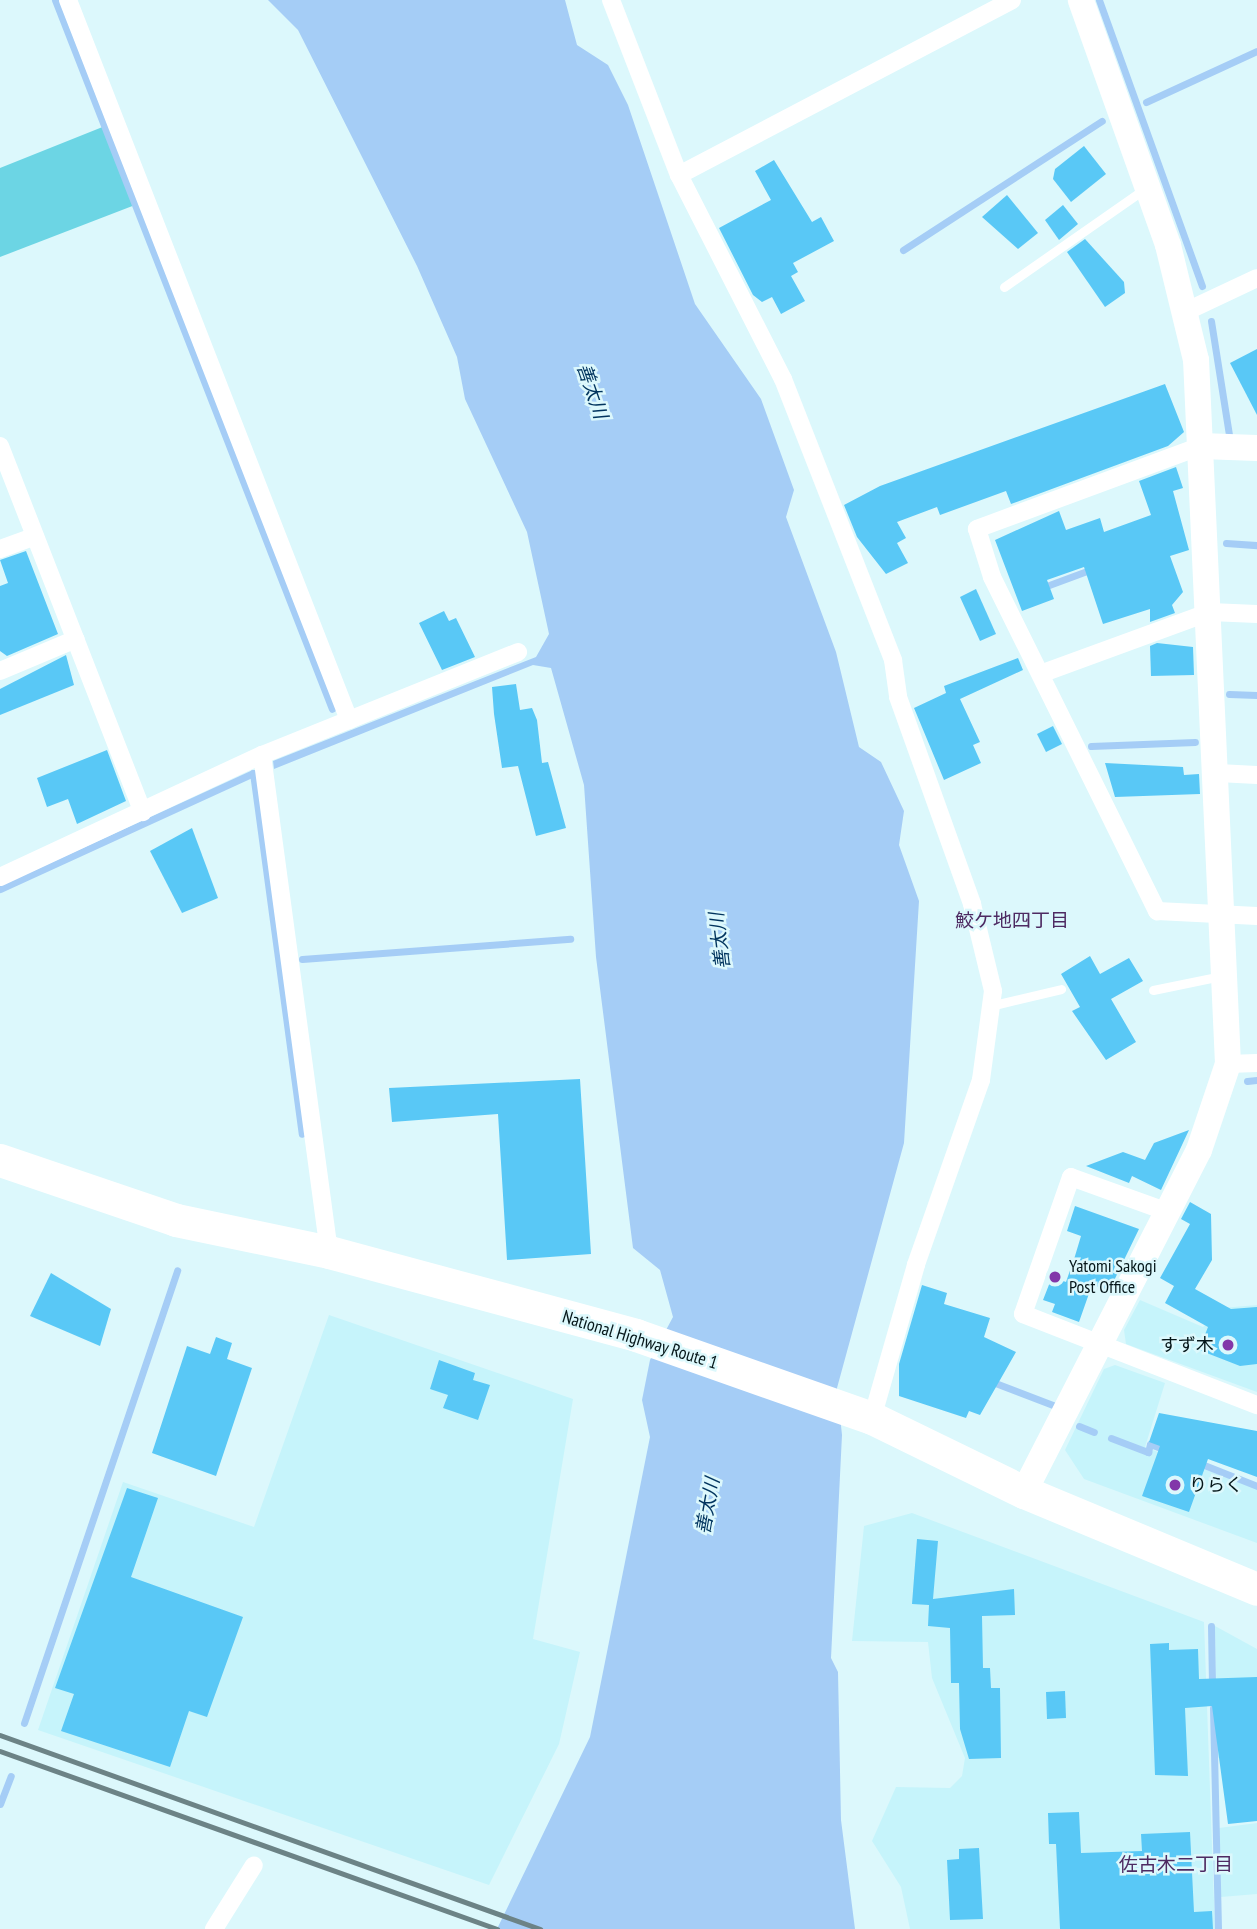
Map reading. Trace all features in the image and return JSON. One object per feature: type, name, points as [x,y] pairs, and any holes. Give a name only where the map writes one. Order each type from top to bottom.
[{"type":"highway","name":"National Highway Route 1","points":[[0,1160],[176,1220],[329,1252],[636,1335],[872,1418],[1024,1492],[1257,1589]]},
{"type":"street","points":[[68,0],[349,720]]},
{"type":"street","points":[[611,0],[679,175],[783,379],[893,660],[898,697],[972,904],[994,1005],[981,1080],[916,1265],[872,1418]]},
{"type":"street","points":[[679,175],[1013,0]]},
{"type":"street","points":[[1024,1492],[1102,1345],[1218,1110],[1228,1064],[1225,914],[1201,446],[1187,311],[1147,187],[1081,0]]},
{"type":"street","points":[[1187,311],[1257,278]]},
{"type":"street","points":[[0,446],[143,812]]},
{"type":"street","points":[[1256,449],[1201,446],[976,529],[992,577],[1043,673],[1157,911],[1257,916]]},
{"type":"street","points":[[0,549],[35,536]]},
{"type":"street","points":[[1043,673],[1210,612],[1257,614]]},
{"type":"street","points":[[0,671],[76,639]]},
{"type":"street","points":[[0,877],[262,755],[518,652]]},
{"type":"street","points":[[262,755],[329,1252]]},
{"type":"street","points":[[1218,773],[1257,775]]},
{"type":"street","points":[[1228,1064],[1257,1063]]},
{"type":"street","points":[[1168,1212],[1071,1177],[1023,1314],[1257,1405]]},
{"type":"street","points":[[214,1929],[254,1865]]},
{"type":"lane","points":[[1004,287],[1147,187]]},
{"type":"lane","points":[[1153,990],[1226,975]]},
{"type":"lane","points":[[994,1005],[1060,989]]},
{"type":"shaded area","points":[[105,126],[135,205],[0,257],[0,168]]},
{"type":"shaded area","points":[[1140,1300],[1203,1327],[1222,1308],[1257,1305],[1257,1392],[1126,1344],[1124,1330]]},
{"type":"shaded area","points":[[329,1315],[573,1399],[533,1639],[580,1652],[559,1744],[489,1885],[38,1730],[123,1482],[254,1527]]},
{"type":"shaded area","points":[[1115,1365],[1165,1383],[1145,1447],[1257,1489],[1257,1543],[1084,1479],[1065,1450],[1104,1369]]},
{"type":"shaded area","points":[[912,1513],[1204,1622],[1215,1929],[910,1929],[901,1887],[872,1841],[896,1787],[950,1788],[962,1776],[965,1758],[932,1678],[928,1642],[852,1641],[864,1526]]},
{"type":"shaded area","points":[[1215,1626],[1257,1649],[1257,1755],[1218,1758]]},
{"type":"shaded area","points":[[1257,1823],[1257,1894],[1221,1897],[1219,1828]]},
{"type":"water","name":"善太川","points":[[268,0],[565,0],[577,45],[608,65],[628,105],[695,304],[761,399],[794,490],[786,517],[836,652],[859,747],[881,762],[904,811],[899,845],[919,901],[904,1143],[837,1388],[842,1435],[831,1658],[838,1672],[841,1820],[855,1929],[497,1929],[590,1737],[650,1437],[642,1400],[650,1360],[673,1317],[660,1270],[633,1248],[596,957],[584,785],[551,668],[533,665],[274,769],[273,761],[536,657],[549,634],[527,532],[465,399],[457,357],[417,266],[298,30]]},
{"type":"building","points":[[1084,146],[1106,174],[1071,202],[1053,179],[1055,169]]},
{"type":"building","points":[[774,160],[812,222],[821,217],[834,241],[793,263],[798,272],[791,276],[805,301],[781,314],[772,297],[762,302],[753,295],[719,228],[771,200],[755,171]]},
{"type":"building","points":[[1007,195],[1038,233],[1018,249],[982,217]]},
{"type":"building","points":[[1063,205],[1078,224],[1059,240],[1045,220]]},
{"type":"building","points":[[1085,239],[1124,282],[1125,293],[1105,307],[1067,252]]},
{"type":"building","points":[[1257,349],[1257,415],[1230,363]]},
{"type":"building","points":[[1165,384],[1184,432],[1168,446],[1011,504],[1006,491],[940,515],[937,507],[897,522],[906,538],[897,543],[908,563],[886,574],[857,537],[844,505],[880,486]]},
{"type":"building","points":[[1176,467],[1183,488],[1173,491],[1189,550],[1170,556],[1183,592],[1172,605],[1175,613],[1150,622],[1150,609],[1103,624],[1084,567],[1047,580],[1054,599],[1022,611],[995,540],[1059,511],[1066,530],[1100,518],[1104,532],[1151,515],[1139,481]]},
{"type":"building","points":[[26,551],[58,634],[7,656],[0,651],[0,586],[8,583],[0,560]]},
{"type":"building","points":[[976,589],[996,634],[980,641],[960,597]]},
{"type":"building","points":[[444,611],[449,621],[456,618],[475,657],[442,670],[419,623]]},
{"type":"building","points":[[1157,643],[1193,647],[1194,675],[1151,676],[1150,646]]},
{"type":"building","points":[[66,655],[74,685],[0,715],[0,689]]},
{"type":"building","points":[[1018,658],[1023,670],[960,699],[980,742],[973,745],[981,763],[944,780],[914,708],[946,693],[944,686]]},
{"type":"building","points":[[516,684],[520,710],[532,708],[537,720],[542,763],[548,762],[566,828],[536,836],[518,766],[502,768],[494,714],[492,687]]},
{"type":"building","points":[[1053,726],[1062,744],[1046,752],[1037,734]]},
{"type":"building","points":[[107,750],[126,801],[77,824],[68,799],[47,807],[37,778]]},
{"type":"building","points":[[1105,763],[1183,767],[1184,775],[1199,774],[1200,794],[1115,797]]},
{"type":"building","points":[[192,828],[218,898],[182,913],[150,851]]},
{"type":"building","points":[[1090,956],[1100,974],[1129,958],[1143,981],[1111,999],[1136,1042],[1106,1060],[1072,1011],[1080,1007],[1061,974]]},
{"type":"building","points":[[580,1079],[591,1254],[507,1260],[498,1114],[392,1122],[389,1088]]},
{"type":"building","points":[[1189,1130],[1161,1190],[1132,1176],[1129,1183],[1086,1166],[1123,1152],[1145,1160],[1154,1143]]},
{"type":"building","points":[[1190,1202],[1211,1214],[1212,1260],[1195,1289],[1231,1309],[1257,1307],[1257,1364],[1240,1366],[1199,1350],[1208,1327],[1165,1303],[1174,1286],[1160,1278],[1190,1224],[1181,1219]]},
{"type":"building","points":[[1075,1206],[1139,1229],[1109,1291],[1092,1285],[1079,1322],[1052,1312],[1055,1304],[1043,1300],[1052,1277],[1066,1282],[1075,1256],[1081,1236],[1067,1231]]},
{"type":"building","points":[[51,1273],[111,1309],[100,1346],[30,1316]]},
{"type":"building","points":[[922,1285],[947,1293],[944,1304],[990,1318],[984,1337],[1016,1352],[980,1415],[969,1411],[966,1418],[899,1396],[899,1364]]},
{"type":"building","points":[[216,1337],[232,1343],[227,1359],[252,1368],[216,1476],[152,1453],[187,1346],[210,1354]]},
{"type":"building","points":[[439,1360],[475,1373],[473,1380],[490,1385],[478,1420],[443,1408],[448,1395],[430,1389]]},
{"type":"building","points":[[1159,1413],[1257,1431],[1257,1477],[1208,1459],[1189,1512],[1142,1496],[1160,1446],[1149,1442]]},
{"type":"building","points":[[127,1488],[158,1498],[131,1577],[243,1617],[207,1717],[189,1711],[170,1767],[61,1731],[74,1694],[55,1688]]},
{"type":"building","points":[[917,1539],[938,1541],[933,1599],[1014,1589],[1015,1615],[982,1616],[983,1668],[990,1668],[991,1688],[1000,1688],[1001,1758],[969,1759],[960,1729],[959,1683],[951,1683],[950,1628],[928,1626],[929,1605],[912,1604]]},
{"type":"building","points":[[1169,1643],[1169,1650],[1198,1649],[1199,1679],[1257,1677],[1257,1821],[1228,1824],[1212,1706],[1185,1708],[1188,1776],[1155,1775],[1150,1644]]},
{"type":"building","points":[[1065,1691],[1066,1718],[1047,1719],[1046,1692]]},
{"type":"building","points":[[1079,1812],[1081,1853],[1142,1851],[1141,1834],[1190,1832],[1194,1912],[1212,1911],[1213,1929],[1060,1929],[1056,1844],[1049,1844],[1048,1813]]},
{"type":"building","points":[[979,1848],[983,1919],[950,1920],[947,1860],[959,1859],[959,1849]]},
{"type":"waterway","points":[[55,0],[332,709]]},
{"type":"waterway","points":[[1099,0],[1202,286]]},
{"type":"waterway","points":[[1146,102],[1257,51]]},
{"type":"waterway","points":[[903,250],[1102,121]]},
{"type":"waterway","points":[[1211,321],[1229,435]]},
{"type":"waterway","points":[[1226,543],[1257,545]]},
{"type":"waterway","points":[[1041,588],[1092,569]]},
{"type":"waterway","points":[[1229,694],[1257,695]]},
{"type":"waterway","points":[[1091,746],[1195,742]]},
{"type":"waterway","points":[[0,889],[253,773],[302,1134]]},
{"type":"waterway","points":[[302,959],[570,939]]},
{"type":"waterway","points":[[1247,1081],[1257,1080]]},
{"type":"waterway","points":[[24,1723],[177,1270]]},
{"type":"waterway","points":[[990,1381],[1055,1406]]},
{"type":"waterway","points":[[1079,1426],[1094,1432]]},
{"type":"waterway","points":[[1111,1438],[1148,1452],[1150,1444],[1168,1451]]},
{"type":"waterway","points":[[1199,1463],[1257,1486]]},
{"type":"waterway","points":[[1211,1626],[1212,1685]]},
{"type":"waterway","points":[[1213,1708],[1218,1929]]},
{"type":"waterway","points":[[0,1804],[11,1776]]},
{"type":"railway","points":[[0,1735],[540,1929]]},
{"type":"railway","points":[[0,1751],[497,1929]]},
{"type":"place","name":"Yatomi Sakogi Post Office","points":[[1055,1277]]},
{"type":"place","name":"すず木","points":[[1228,1345]]},
{"type":"place","name":"りらく","points":[[1175,1485]]},
{"type":"district","name":"鮫ケ地四丁目","points":[[1012,921]]},
{"type":"district","name":"佐古木二丁目","points":[[1176,1865]]}]
